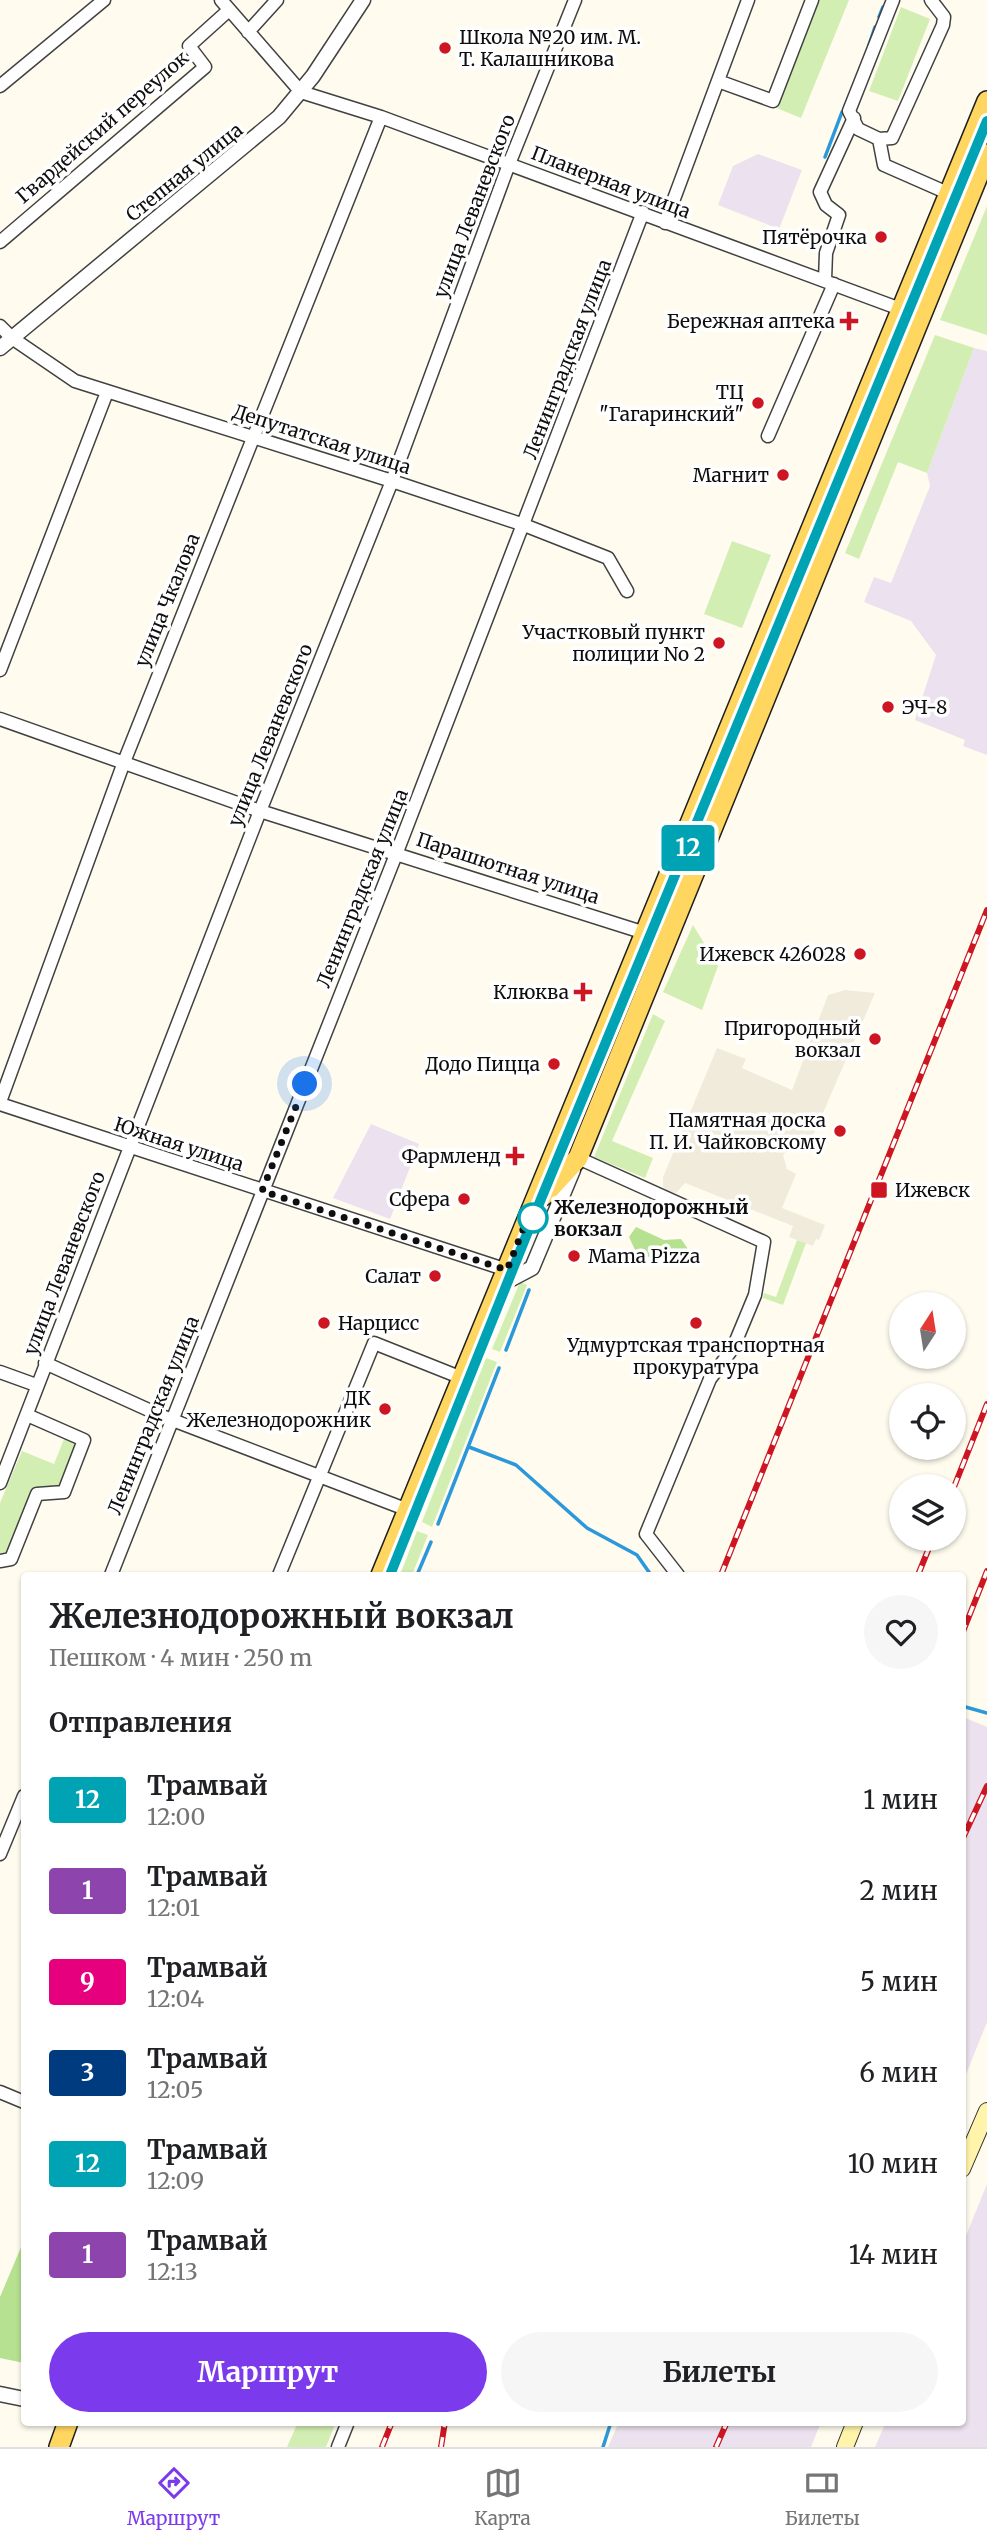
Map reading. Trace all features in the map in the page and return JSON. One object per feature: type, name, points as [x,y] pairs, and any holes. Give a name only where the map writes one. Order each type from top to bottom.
[{"type":"main road","points":[[535,1203],[578,1158],[911,314],[950,194],[987,101]]},
{"type":"main road","points":[[382,1572],[645,933],[911,314],[987,154]]},
{"type":"main road","points":[[966,2160],[987,2111]]},
{"type":"main road","points":[[59,2447],[67,2426]]},
{"type":"main road","points":[[845,2447],[853,2426]]},
{"type":"street","points":[[0,86],[104,0]]},
{"type":"street","points":[[248,33],[277,0]]},
{"type":"street","name":"Степная улица","points":[[6,343],[248,145],[301,92],[363,0]]},
{"type":"street","name":"улица Леваневского","points":[[0,1483],[260,811],[392,481],[509,164],[575,0]]},
{"type":"street","points":[[665,223],[748,0]]},
{"type":"street","points":[[718,81],[773,101],[812,0]]},
{"type":"street","points":[[893,0],[849,111],[858,129],[880,139],[892,138],[943,25],[944,17],[931,0]]},
{"type":"street","points":[[225,5],[301,92]]},
{"type":"street","name":"Гвардейский переулок","points":[[0,242],[205,67],[189,46],[225,5]]},
{"type":"street","name":"Планерная улица","points":[[301,92],[381,117],[643,212],[665,223],[911,314]]},
{"type":"street","name":"улица Чкалова","points":[[0,1103],[124,762],[381,117]]},
{"type":"street","points":[[768,436],[829,282],[826,253],[839,215],[826,205],[820,192],[854,118]]},
{"type":"street","points":[[880,139],[884,165],[950,194]]},
{"type":"street","name":"Ленинградская улица","points":[[112,1572],[397,852],[643,212]]},
{"type":"street","name":"Депутатская улица","points":[[0,326],[6,343],[75,381],[392,481],[524,525],[608,558],[627,591]]},
{"type":"street","points":[[0,670],[107,392]]},
{"type":"street","name":"Парашютная улица","points":[[0,719],[260,811],[397,852],[645,933]]},
{"type":"street","name":"Южная улица","points":[[0,1103],[262,1191],[504,1278]]},
{"type":"street","points":[[504,1278],[531,1268],[578,1158],[764,1242],[755,1295],[733,1348],[710,1379],[646,1534],[676,1572]]},
{"type":"street","points":[[280,1572],[373,1342],[463,1378]]},
{"type":"street","points":[[45,1363],[173,1420],[408,1510]]},
{"type":"street","points":[[0,1372],[36,1385]]},
{"type":"street","points":[[0,1561],[11,1559],[37,1494],[64,1492],[84,1440],[27,1415]]},
{"type":"street","points":[[0,1854],[21,1803]]},
{"type":"street","points":[[0,2092],[21,2101]]},
{"type":"street","points":[[0,2394],[21,2398]]},
{"type":"street","points":[[338,2447],[346,2426]]},
{"type":"shaded area","points":[[758,154],[802,170],[779,229],[718,205],[733,166]]},
{"type":"shaded area","points":[[974,348],[987,351],[987,755],[963,746],[965,740],[915,720],[936,655],[911,621],[864,602],[874,577],[891,583],[930,486],[927,473]]},
{"type":"shaded area","points":[[845,990],[875,993],[809,1145],[792,1144],[783,1155],[787,1169],[796,1174],[782,1208],[825,1225],[819,1240],[816,1239],[813,1246],[789,1237],[793,1226],[685,1183],[676,1193],[663,1187],[663,1177],[717,1048],[746,1059],[742,1068],[792,1090],[828,995]]},
{"type":"shaded area","points":[[371,1124],[419,1144],[390,1219],[333,1198]]},
{"type":"shaded area","points":[[966,1718],[987,1727],[987,2022],[966,2074]]},
{"type":"shaded area","points":[[987,2184],[987,2447],[875,2447],[884,2426],[966,2426],[966,2236]]},
{"type":"shaded area","points":[[617,2426],[819,2426],[811,2447],[608,2447]]},
{"type":"green space","points":[[817,0],[849,0],[801,118],[774,107]]},
{"type":"green space","points":[[901,7],[930,19],[898,101],[869,91]]},
{"type":"green space","points":[[987,206],[987,335],[940,320]]},
{"type":"green space","points":[[935,335],[974,348],[927,473],[898,462],[859,559],[845,553]]},
{"type":"green space","points":[[732,541],[771,555],[742,628],[704,614]]},
{"type":"green space","points":[[693,925],[718,966],[702,1010],[663,992]]},
{"type":"green space","points":[[653,1014],[665,1021],[612,1141],[653,1158],[645,1178],[594,1157]]},
{"type":"green space","points":[[636,1227],[664,1240],[681,1239],[688,1249],[686,1261],[670,1265],[636,1252],[629,1237]]},
{"type":"green space","points":[[797,1240],[806,1243],[783,1305],[763,1298],[764,1293],[776,1297]]},
{"type":"green space","points":[[520,1282],[527,1285],[500,1352],[492,1349]]},
{"type":"green space","points":[[486,1358],[497,1362],[432,1527],[422,1522]]},
{"type":"green space","points":[[66,1434],[79,1440],[60,1489],[28,1499],[8,1555],[0,1557],[0,1503],[22,1451],[54,1464]]},
{"type":"green space","points":[[417,1531],[428,1535],[413,1572],[401,1572]]},
{"type":"green space","points":[[21,2247],[21,2362],[0,2358],[0,2297]]},
{"type":"green space","points":[[296,2426],[334,2426],[326,2447],[287,2447]]},
{"type":"waterway","points":[[879,17],[883,7]]},
{"type":"waterway","points":[[869,45],[875,27]]},
{"type":"waterway","points":[[825,157],[842,112]]},
{"type":"waterway","points":[[506,1350],[529,1290]]},
{"type":"waterway","points":[[438,1524],[499,1368]]},
{"type":"waterway","points":[[469,1447],[516,1465],[587,1528],[637,1555],[649,1572]]},
{"type":"waterway","points":[[418,1572],[431,1542]]},
{"type":"waterway","points":[[966,1707],[987,1713]]},
{"type":"waterway","points":[[603,2447],[610,2426]]},
{"type":"tram line","points":[[391,1572],[541,1199],[987,121]]},
{"type":"tram line","name":"12","points":[[391,1572],[541,1199],[987,121]]},
{"type":"railway","points":[[722,1572],[987,910]]},
{"type":"railway","points":[[959,1474],[987,1404]]},
{"type":"railway","points":[[919,1572],[928,1551]]},
{"type":"railway","points":[[966,1624],[987,1571]]},
{"type":"railway","points":[[966,1831],[987,1786]]},
{"type":"railway","points":[[382,2447],[390,2426]]},
{"type":"railway","points":[[441,2447],[444,2426]]},
{"type":"railway","points":[[716,2447],[725,2426]]},
{"type":"place","name":"Школа №20 им. М. Т. Калашникова","points":[[445,48]]},
{"type":"place","name":"Пятёрочка","points":[[881,237]]},
{"type":"place","name":"Бережная аптека","points":[[849,321]]},
{"type":"place","name":"ТЦ \"Гагаринский\"","points":[[758,403]]},
{"type":"place","name":"Магнит","points":[[783,475]]},
{"type":"place","name":"Участковый пункт полиции No 2","points":[[719,643]]},
{"type":"place","name":"ЭЧ-8","points":[[888,707]]},
{"type":"place","name":"Ижевск 426028","points":[[860,954]]},
{"type":"place","name":"Клюква","points":[[583,992]]},
{"type":"place","name":"Пригородный вокзал","points":[[875,1039]]},
{"type":"place","name":"Додо Пицца","points":[[554,1064]]},
{"type":"place","name":"Памятная доска П. И. Чайковскому","points":[[840,1131]]},
{"type":"place","name":"Фармленд","points":[[515,1156]]},
{"type":"place","name":"Ижевск","points":[[879,1190]]},
{"type":"place","name":"Сфера","points":[[464,1199]]},
{"type":"place","name":"Железнодорожный вокзал","points":[[533,1218]]},
{"type":"place","name":"Mama Pizza","points":[[574,1256]]},
{"type":"place","name":"Салат","points":[[435,1276]]},
{"type":"place","name":"Нарцисс","points":[[324,1323]]},
{"type":"place","name":"Удмуртская транспортная прокуратура","points":[[696,1323]]},
{"type":"place","name":"ДК Железнодорожник","points":[[385,1409]]},
{"type":"route","points":[[305,1084],[262,1191],[507,1270],[528,1217],[533,1218]]}]
